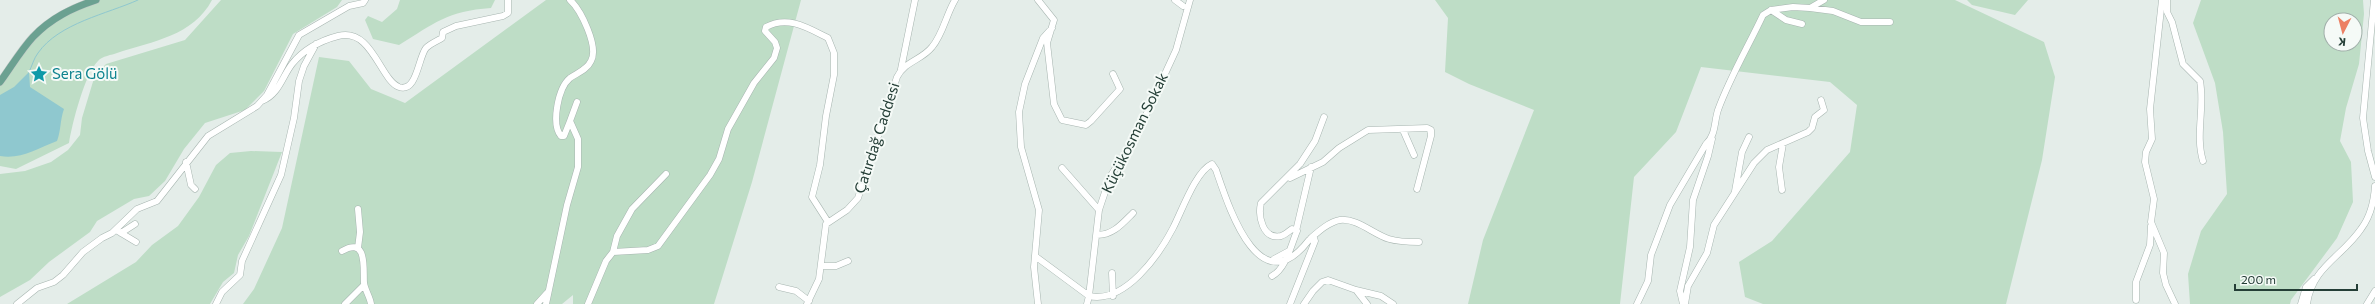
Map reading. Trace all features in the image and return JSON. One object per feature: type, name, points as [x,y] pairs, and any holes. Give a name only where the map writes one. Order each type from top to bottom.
[{"type":"main road","points":[[0,82],[32,37],[56,17],[73,8],[96,0]]},
{"type":"street","points":[[118,232],[137,209],[157,201],[168,190],[186,162],[208,136],[257,106],[262,101],[299,35],[349,6],[363,3],[365,0]]},
{"type":"street","points":[[262,101],[272,97],[292,64],[308,47],[339,35],[355,36],[370,50],[391,82],[400,87],[406,88],[412,84],[426,49],[442,38],[443,32],[456,26],[503,16],[508,13],[508,0]]},
{"type":"street","points":[[570,0],[581,16],[593,44],[594,54],[590,64],[570,78],[561,92],[557,118],[561,136],[564,136],[578,102]]},
{"type":"street","points":[[900,71],[915,0]]},
{"type":"street","name":"Çatırdağ Caddesi","points":[[828,222],[847,210],[858,198],[900,71],[910,61],[926,54],[933,46],[955,0]]},
{"type":"street","points":[[1038,0],[1054,20],[1047,43],[1054,104],[1062,120],[1086,125],[1091,121],[1120,89],[1112,74]]},
{"type":"street","points":[[1175,0],[1183,6]]},
{"type":"street","name":"Küçükosman Sokak","points":[[1087,304],[1099,210],[1110,177],[1140,128],[1176,50],[1190,0]]},
{"type":"street","points":[[1810,8],[1824,0]]},
{"type":"street","points":[[2136,300],[2136,282],[2150,245],[2154,198],[2145,162],[2146,152],[2152,139],[2150,109],[2162,0]]},
{"type":"street","points":[[2167,0],[2167,12],[2172,22],[2183,64],[2200,81],[2201,123],[2199,148],[2203,161]]},
{"type":"street","points":[[2374,0],[2363,118],[2368,151],[2375,177]]},
{"type":"street","points":[[1684,304],[1680,291],[1690,247],[1693,200],[1708,156],[1718,110],[1735,69],[1763,15],[1771,10],[1793,7],[1833,11],[1860,22],[1890,22]]},
{"type":"street","points":[[1771,10],[1786,20],[1802,24]]},
{"type":"street","points":[[613,252],[648,250],[658,246],[710,175],[719,159],[728,129],[754,83],[774,58],[777,48],[775,42],[765,31],[766,27],[787,21],[800,24],[828,38],[834,53],[832,94],[826,116],[820,166],[812,197],[828,222],[824,230],[819,279],[808,302],[796,291],[779,287]]},
{"type":"street","points":[[1038,304],[1035,256],[1039,210],[1021,147],[1020,106],[1025,84],[1040,44],[1052,28]]},
{"type":"street","points":[[216,304],[222,292],[240,275],[242,261],[281,176],[294,118],[300,80],[304,66],[316,44]]},
{"type":"street","points":[[1684,304],[1688,286],[1705,258],[1714,225],[1735,191],[1762,153],[1812,128],[1815,117],[1824,110],[1821,100]]},
{"type":"street","points":[[1296,231],[1292,229],[1281,236],[1273,236],[1266,231],[1261,222],[1261,202],[1285,181],[1300,164],[1315,141],[1324,117]]},
{"type":"street","points":[[546,304],[547,293],[567,205],[578,167],[578,139],[570,121]]},
{"type":"street","points":[[1285,181],[1323,162],[1339,148],[1368,130],[1427,128],[1431,130],[1431,136],[1417,189]]},
{"type":"street","points":[[1403,130],[1414,155]]},
{"type":"street","points":[[1735,191],[1742,152],[1749,137]]},
{"type":"street","points":[[1637,304],[1648,281],[1650,255],[1670,205],[1706,144],[1712,139]]},
{"type":"street","points":[[1782,144],[1779,167],[1782,190]]},
{"type":"street","points":[[186,162],[191,185],[194,189]]},
{"type":"street","points":[[1035,256],[1089,296],[1111,296],[1132,284],[1154,257],[1166,240],[1201,173],[1212,164],[1216,170],[1233,225],[1245,252]]},
{"type":"street","points":[[1311,167],[1296,231],[1289,252],[1277,274],[1268,276],[1280,276],[1292,266],[1311,238],[1329,224],[1351,221],[1388,239],[1401,242],[1419,242]]},
{"type":"street","points":[[1062,168],[1099,210]]},
{"type":"street","points":[[588,304],[606,261],[613,252],[617,236],[632,210],[666,174]]},
{"type":"street","points":[[2301,304],[2306,287],[2361,230],[2373,204],[2375,186]]},
{"type":"street","points":[[358,209],[358,248],[364,258],[364,285],[371,304]]},
{"type":"street","points":[[1097,235],[1113,232],[1133,213]]},
{"type":"street","points":[[2151,222],[2164,253],[2163,274],[2166,285],[2175,304]]},
{"type":"street","points":[[17,304],[37,288],[54,282],[63,275],[83,252],[135,224]]},
{"type":"street","points":[[118,232],[136,242]]},
{"type":"street","points":[[1290,304],[1315,244],[1314,238],[1311,238]]},
{"type":"street","points":[[342,251],[348,248],[358,248]]},
{"type":"street","points":[[1274,258],[1289,252]]},
{"type":"street","points":[[821,266],[833,266],[848,261]]},
{"type":"street","points":[[1110,304],[1112,273]]},
{"type":"street","points":[[2307,304],[2314,279]]},
{"type":"street","points":[[1304,304],[1312,291],[1322,282],[1328,280],[1356,290],[1381,296],[1393,304]]},
{"type":"street","points":[[345,304],[364,285]]},
{"type":"street","points":[[1356,290],[1367,304]]},
{"type":"street","points":[[2367,304],[2375,291]]},
{"type":"street","points":[[537,304],[547,293]]},
{"type":"green space","points":[[96,0],[212,0],[204,12],[194,22],[171,36],[104,57],[98,61],[88,76],[84,87],[76,112],[69,143],[16,169],[0,166],[0,82],[32,37],[57,17]]},
{"type":"green space","points":[[221,0],[342,0],[337,7],[293,34],[264,91],[245,110],[205,123],[184,149],[165,181],[149,196],[134,199],[97,221],[90,232],[49,262],[30,280],[0,297],[0,174],[25,171],[51,162],[68,150],[80,135],[82,118],[95,75],[106,64],[185,40]]},
{"type":"green space","points":[[400,0],[495,0],[491,8],[463,12],[442,19],[399,45],[373,39],[365,20],[368,16],[382,22],[397,9]]},
{"type":"green space","points":[[546,0],[801,0],[752,182],[714,304],[573,304],[573,295],[562,304],[243,304],[254,289],[282,228],[319,57],[349,61],[371,89],[405,103]]},
{"type":"green space","points":[[1435,0],[1955,0],[2044,42],[2055,77],[2042,160],[2006,304],[1763,304],[1745,297],[1739,262],[1772,241],[1850,152],[1857,105],[1830,82],[1701,67],[1676,132],[1634,177],[1620,304],[1468,304],[1483,240],[1534,110],[1469,84],[1445,72],[1448,18]]},
{"type":"green space","points":[[1967,0],[2028,0],[2015,15],[1972,5]]},
{"type":"green space","points":[[2201,0],[2363,0],[2364,14],[2363,24],[2363,12],[2323,12],[2323,52],[2360,52],[2359,64],[2346,108],[2340,141],[2351,162],[2353,202],[2337,238],[2291,300],[2290,304],[2190,304],[2188,274],[2201,231],[2227,194],[2223,132],[2215,83],[2193,23]]},
{"type":"green space","points":[[251,151],[282,152],[249,236],[238,255],[234,273],[223,282],[210,304],[67,304],[136,262],[152,245],[178,226],[199,197],[216,165],[230,153]]},
{"type":"water","name":"Sera Gölü","points":[[29,72],[30,87],[64,109],[57,141],[22,155],[7,157],[0,156],[0,95],[14,87]]},
{"type":"waterway","points":[[29,72],[38,53],[58,34],[84,20],[138,0]]},
{"type":"place","name":"Sera Gölü","points":[[39,74]]}]
